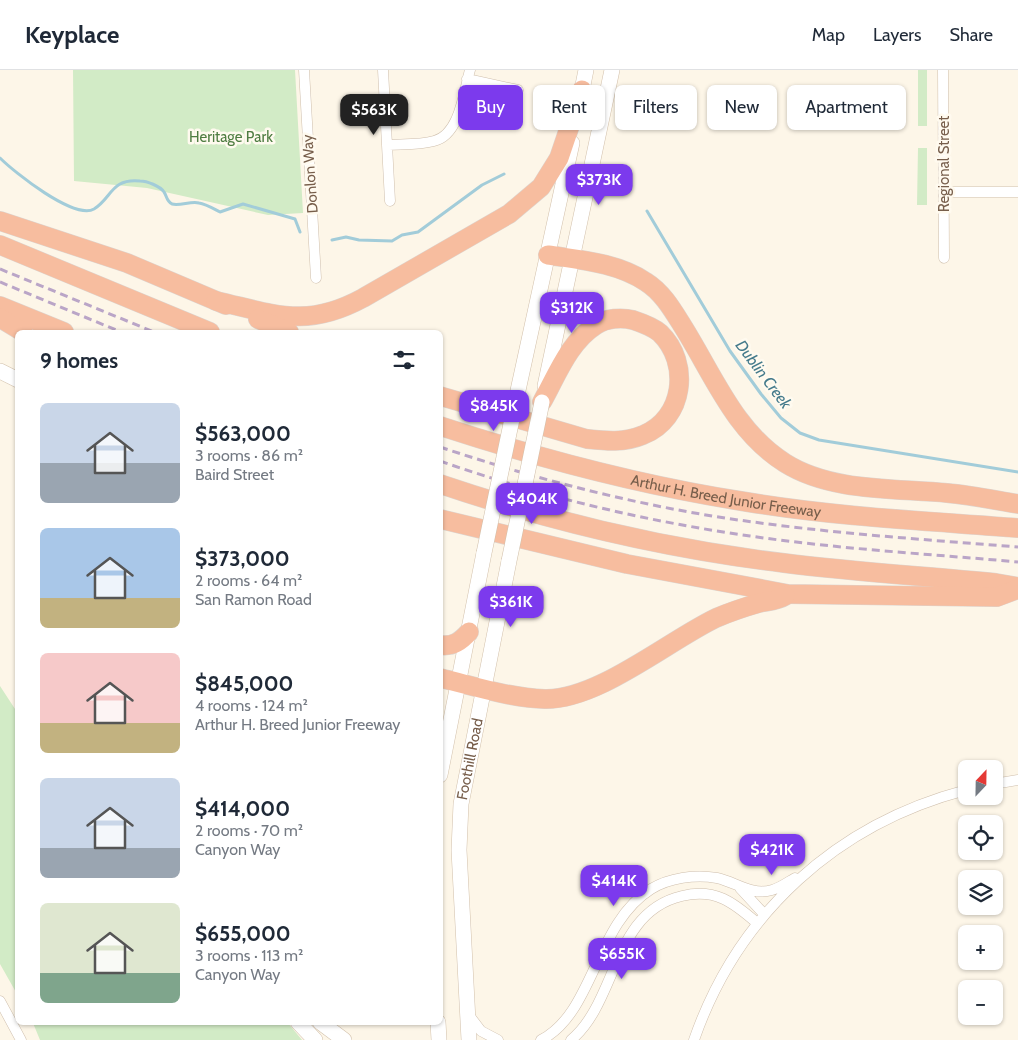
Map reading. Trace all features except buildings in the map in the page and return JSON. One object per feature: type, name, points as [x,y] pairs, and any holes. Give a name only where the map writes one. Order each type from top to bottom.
[{"type":"highway","points":[[216,301],[277,316],[300,318],[342,309],[504,216],[541,188],[559,158],[568,130]]},
{"type":"highway","points":[[0,221],[127,264],[284,330]]},
{"type":"highway","points":[[0,245],[205,330]]},
{"type":"highway","points":[[548,255],[630,273],[647,282],[661,294],[696,346],[739,421],[752,437],[787,464],[808,474],[853,485],[950,493],[1018,504]]},
{"type":"highway","points":[[0,306],[59,330]]},
{"type":"highway","points":[[0,318],[20,330]]},
{"type":"highway","points":[[443,397],[587,439],[610,442],[628,440],[657,428],[674,405],[679,391],[680,375],[677,360],[670,345],[659,332],[645,324],[629,319],[612,318],[597,324],[577,342],[542,402]]},
{"type":"highway","name":"Arthur H. Breed Junior Freeway","points":[[443,427],[565,464],[688,492],[809,511],[1018,528]]},
{"type":"highway","points":[[443,485],[540,516],[601,531],[721,554],[832,569],[1018,588]]},
{"type":"highway","points":[[443,520],[627,564],[788,594],[997,597],[1018,588]]},
{"type":"highway","points":[[443,679],[532,698],[547,699],[569,696],[600,684],[717,618],[762,602],[779,599],[788,594]]},
{"type":"highway","points":[[443,645],[448,646],[461,640],[469,632]]},
{"type":"main road","name":"Foothill Road","points":[[583,85],[586,70]]},
{"type":"main road","name":"Foothill Road","points":[[468,1040],[459,828],[462,794],[612,70]]},
{"type":"main road","name":"Foothill Road","points":[[443,760],[484,553],[574,130]]},
{"type":"main road","points":[[0,371],[15,378]]},
{"type":"main road","points":[[301,1025],[315,1040]]},
{"type":"main road","points":[[324,1025],[344,1040]]},
{"type":"main road","points":[[438,1025],[439,1040]]},
{"type":"street","name":"Donlon Way","points":[[304,70],[316,278]]},
{"type":"street","points":[[383,70],[390,202]]},
{"type":"street","name":"Regional Street","points":[[944,70],[944,258]]},
{"type":"street","points":[[387,145],[435,141],[444,136],[454,126],[469,75],[502,85]]},
{"type":"street","points":[[944,192],[1018,192]]},
{"type":"street","points":[[1003,782],[1018,780]]},
{"type":"street","points":[[540,1040],[559,1026],[574,1006],[610,934],[632,903],[652,888],[673,880],[694,876],[718,878],[739,888],[772,890],[805,873],[851,840],[897,815],[958,793]]},
{"type":"street","points":[[694,1040],[706,1010],[732,959],[764,914],[805,873]]},
{"type":"street","points":[[739,888],[764,914]]},
{"type":"street","points":[[571,1040],[580,1033],[590,1017],[632,933],[642,919],[658,906],[675,898],[693,893],[713,894],[730,900],[757,923]]},
{"type":"street","points":[[0,1001],[21,1040]]},
{"type":"street","points":[[467,1012],[481,1032],[498,1040]]},
{"type":"green space","name":"Heritage Park","points":[[73,70],[295,70],[303,213],[268,215],[147,188],[74,181]]},
{"type":"green space","points":[[918,70],[927,70],[927,126],[918,126]]},
{"type":"green space","points":[[918,148],[927,148],[927,205],[917,205]]},
{"type":"green space","points":[[0,686],[15,709],[15,990],[0,964]]},
{"type":"green space","points":[[34,1025],[290,1025],[302,1040],[40,1040]]},
{"type":"waterway","name":"Dublin Creek","points":[[0,158],[45,193],[73,208],[85,211],[100,205],[117,186],[130,181],[143,181],[160,188],[172,204],[199,203],[220,212],[243,204],[295,219],[300,232]]},
{"type":"waterway","name":"Dublin Creek","points":[[332,240],[346,237],[359,240],[392,241],[402,235],[418,232],[482,185],[504,174]]},
{"type":"waterway","name":"Dublin Creek","points":[[647,211],[730,351],[781,418],[800,433],[819,440],[1018,472]]},
{"type":"railway","points":[[0,269],[149,330]]},
{"type":"railway","points":[[0,282],[116,330]]},
{"type":"railway","points":[[443,448],[517,471],[595,492],[713,516],[819,530],[1018,547]]},
{"type":"railway","points":[[443,462],[478,474],[593,506],[710,530],[884,551],[1018,562]]}]
